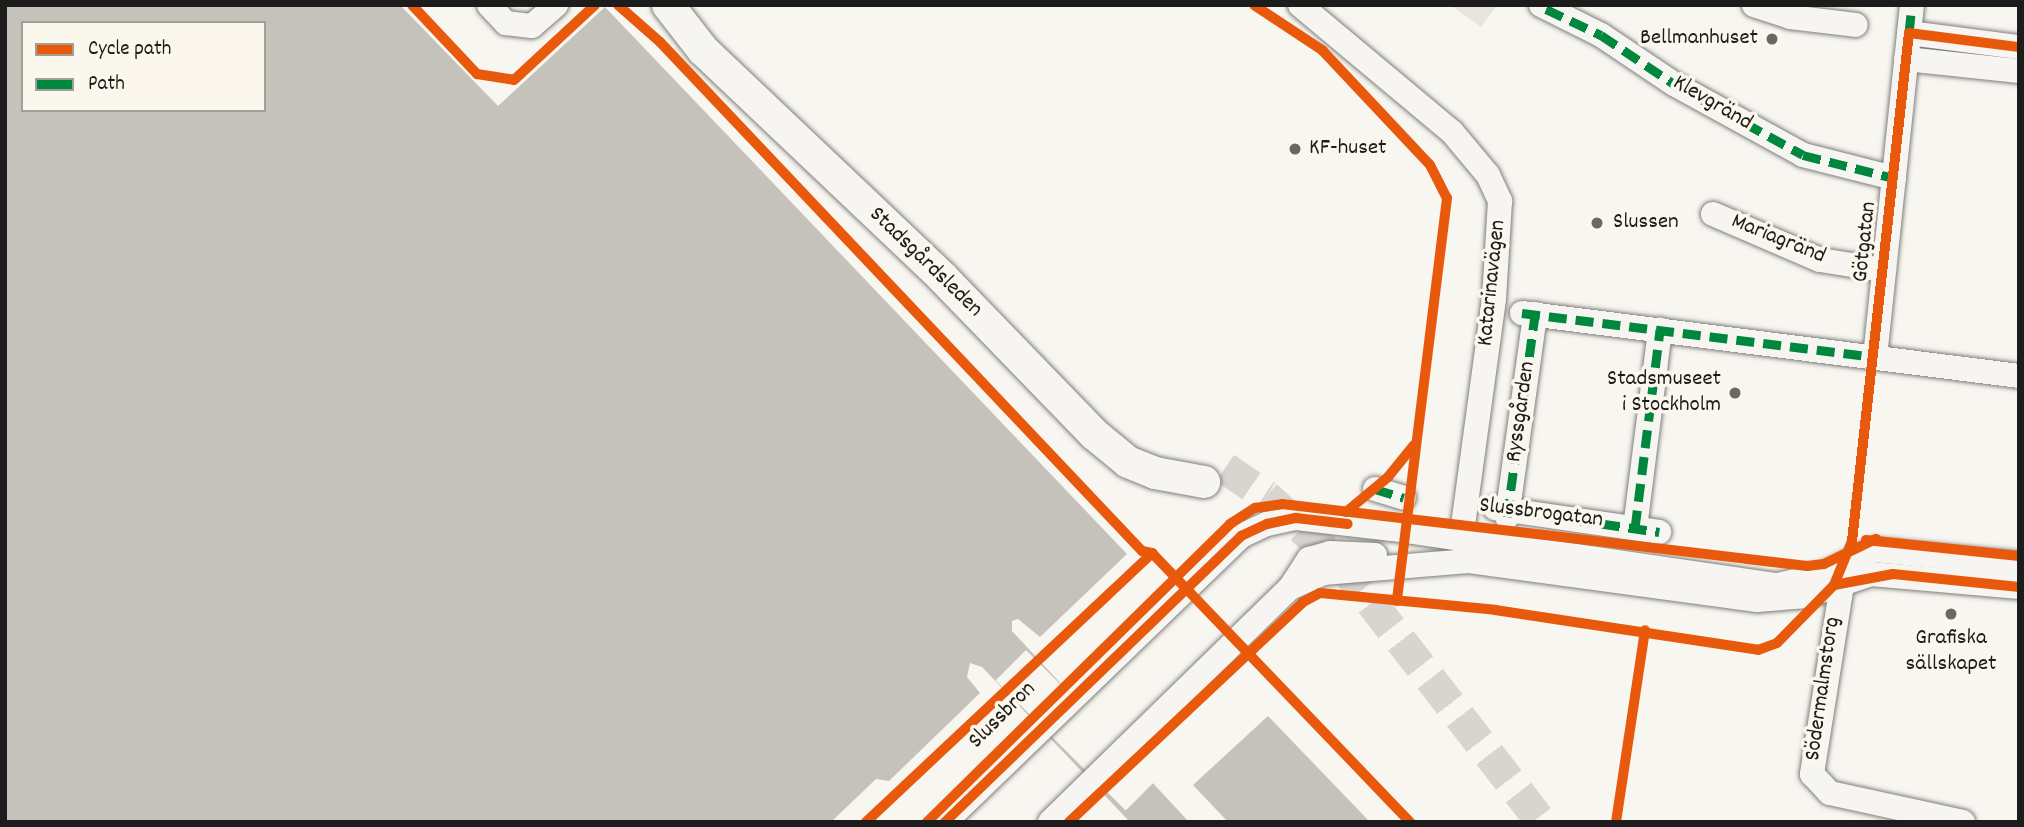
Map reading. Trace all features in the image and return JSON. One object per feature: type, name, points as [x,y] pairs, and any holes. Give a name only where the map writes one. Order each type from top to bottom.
[{"type":"main road","name":"Stadsgårdsleden","points":[[668,5],[703,50],[942,277],[1094,435],[1128,462],[1155,473],[1215,475],[1135,446],[1105,425],[727,57],[688,5]]},
{"type":"street","points":[[489,5],[506,23],[533,26],[556,5]]},
{"type":"street","name":"Katarinavägen","points":[[1300,5],[1452,132],[1488,175],[1500,201],[1493,299],[1465,551]]},
{"type":"street","points":[[1754,5],[1790,17],[1856,25]]},
{"type":"street","name":"Götgatan","points":[[1875,357],[1912,5]]},
{"type":"street","name":"Klevgränd","points":[[1544,7],[1601,35],[1674,84],[1803,155],[1894,178]]},
{"type":"street","points":[[1909,33],[2019,47]]},
{"type":"street","points":[[1906,59],[2019,71]]},
{"type":"street","name":"Mariagränd","points":[[1713,214],[1820,260],[1884,270]]},
{"type":"street","name":"Ryssgården","points":[[1660,330],[1647,530],[1503,512],[1529,313],[2019,376]]},
{"type":"street","name":"Slussbrogatan","points":[[1241,536],[1296,518],[1465,551],[1757,600],[1787,600],[1841,577]]},
{"type":"street","name":"Slussbron","points":[[946,822],[1241,536]]},
{"type":"street","points":[[1841,577],[1874,550],[2019,564]]},
{"type":"street","name":"Slussbrogatan","points":[[1050,822],[1290,588],[1323,573],[1465,551]]},
{"type":"street","points":[[1841,577],[1893,573],[2019,587]]},
{"type":"street","name":"Södermalmstorg","points":[[1841,577],[1812,774],[1830,793],[1963,822]]},
{"type":"shaded area","points":[[5,5],[400,5],[498,106],[605,7],[1127,554],[1040,637],[1018,619],[1012,621],[1012,631],[1189,822],[1130,822],[982,667],[970,663],[967,677],[980,693],[889,781],[876,779],[831,822],[5,822]]},
{"type":"shaded area","points":[[1450,5],[1497,5],[1481,27]]},
{"type":"shaded area","points":[[1268,716],[1370,822],[1228,822],[1193,785]]},
{"type":"pier","points":[[1026,650],[1156,780],[1126,811],[996,680]]},
{"type":"tunnel","points":[[1225,468],[1266,496],[1342,565],[1541,822]]},
{"type":"marked path","points":[[1909,33],[1912,5]]},
{"type":"marked path","points":[[1546,9],[1601,35],[1674,84],[1803,155],[1894,178]]},
{"type":"marked path","points":[[1522,313],[1875,357]]},
{"type":"marked path","points":[[1507,517],[1535,314]]},
{"type":"marked path","points":[[1635,528],[1660,330]]},
{"type":"marked path","points":[[1375,489],[1404,498]]},
{"type":"marked path","points":[[1495,508],[1659,532]]},
{"type":"cycle path","points":[[412,5],[477,74],[514,80],[595,5]]},
{"type":"cycle path","points":[[618,5],[660,42],[1142,551],[1152,553],[1410,822]]},
{"type":"cycle path","points":[[1254,5],[1322,50],[1430,165],[1447,198],[1397,601]]},
{"type":"cycle path","points":[[1069,822],[1303,602],[1320,593],[1495,610],[1758,650],[1777,643],[1834,585],[1852,541],[1909,33],[2019,47]]},
{"type":"cycle path","points":[[1346,512],[1388,477],[1414,445]]},
{"type":"cycle path","points":[[927,822],[1230,524],[1255,508],[1282,504],[1807,566],[1824,564],[1876,539]]},
{"type":"cycle path","points":[[945,822],[1241,536],[1267,524],[1296,518],[1348,524]]},
{"type":"cycle path","points":[[1866,540],[2019,556]]},
{"type":"cycle path","points":[[866,822],[1152,553]]},
{"type":"cycle path","points":[[1834,585],[1893,574],[2019,587]]},
{"type":"cycle path","points":[[1616,822],[1645,630]]},
{"type":"place","name":"Bellmanhuset","points":[[1772,39]]},
{"type":"place","name":"KF-huset","points":[[1295,149]]},
{"type":"place","name":"Slussen","points":[[1597,223]]},
{"type":"place","name":"Stadsmuseet i Stockholm","points":[[1735,393]]},
{"type":"place","name":"Grafiska sällskapet","points":[[1951,614]]}]
